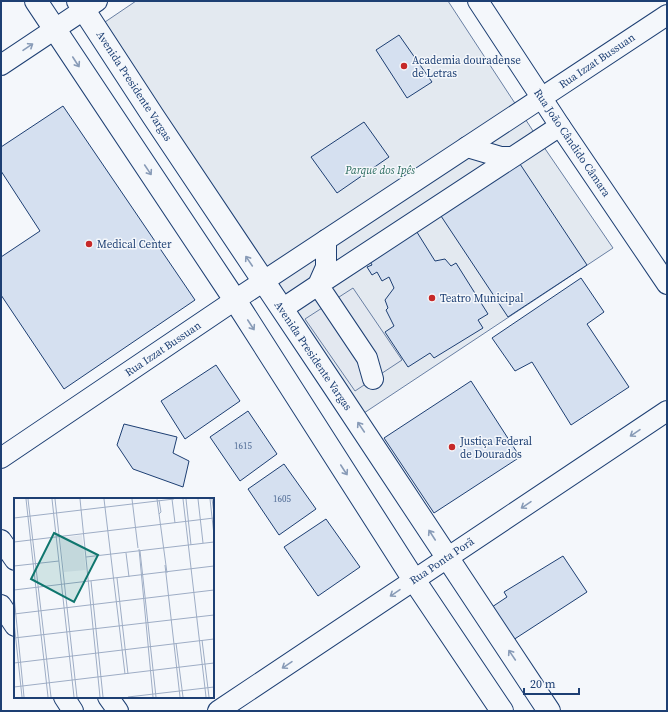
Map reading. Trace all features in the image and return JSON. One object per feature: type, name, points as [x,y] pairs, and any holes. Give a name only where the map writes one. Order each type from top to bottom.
[{"type":"main road","points":[[36,1],[235,300],[414,580],[502,711]]},
{"type":"main road","name":"Avenida Presidente Vargas","points":[[86,4],[149,110],[549,711]]},
{"type":"street","name":"Rua João Cândido Câmara","points":[[478,1],[560,126],[667,284]]},
{"type":"street","points":[[1,65],[54,29],[86,4]]},
{"type":"street","name":"Rua Izzat Bussuan","points":[[1,458],[263,281],[667,15]]},
{"type":"street","points":[[282,309],[512,156],[560,126]]},
{"type":"street","points":[[467,147],[501,157],[512,156]]},
{"type":"street","points":[[318,285],[326,268],[326,240]]},
{"type":"street","points":[[318,285],[367,358],[373,379]]},
{"type":"street","name":"Rua Ponta Porã","points":[[218,711],[667,411]]},
{"type":"street","points":[[1,540],[14,559]]},
{"type":"street","points":[[1,605],[14,624]]},
{"type":"street","points":[[65,698],[73,711]]},
{"type":"street","points":[[109,698],[118,711]]},
{"type":"green space","name":"Parque dos Ipês","points":[[136,1],[448,1],[537,137],[613,248],[364,413],[259,260],[105,22]]},
{"type":"shaded area","points":[[353,288],[402,360],[355,391],[305,319]]},
{"type":"building","name":"Academia douradense de Letras","points":[[399,35],[432,82],[407,98],[376,50]]},
{"type":"building","name":"Medical Center","points":[[63,106],[195,300],[64,389],[1,295],[1,257],[40,231],[1,171],[1,147]]},
{"type":"building","points":[[364,122],[389,157],[337,193],[311,157]]},
{"type":"building","points":[[518,161],[587,265],[508,317],[439,213]]},
{"type":"building","name":"Teatro Municipal","points":[[415,229],[435,261],[445,259],[451,266],[456,263],[488,314],[478,320],[483,328],[434,358],[430,353],[408,367],[385,332],[394,326],[386,310],[388,308],[385,300],[394,288],[389,277],[382,281],[377,272],[372,275],[367,267],[372,265],[368,258]]},
{"type":"building","points":[[581,278],[604,312],[587,324],[629,387],[571,425],[532,362],[515,371],[492,338]]},
{"type":"building","points":[[216,365],[240,401],[185,439],[161,401]]},
{"type":"building","name":"Justiça Federal de Dourados","points":[[471,381],[520,457],[434,513],[384,438]]},
{"type":"building","points":[[248,411],[277,454],[240,481],[210,437]]},
{"type":"building","points":[[124,424],[177,437],[173,453],[189,461],[183,487],[133,469],[117,445]]},
{"type":"building","points":[[284,464],[316,509],[279,535],[248,489]]},
{"type":"building","points":[[326,519],[360,567],[318,596],[284,547]]},
{"type":"building","points":[[563,556],[587,592],[510,642],[489,609],[507,597],[504,592]]},
{"type":"place","name":"Academia douradense de Letras","points":[[404,66]]},
{"type":"place","name":"Medical Center","points":[[89,244]]},
{"type":"place","name":"Teatro Municipal","points":[[432,298]]},
{"type":"place","name":"Justiça Federal de Dourados","points":[[452,447]]}]
